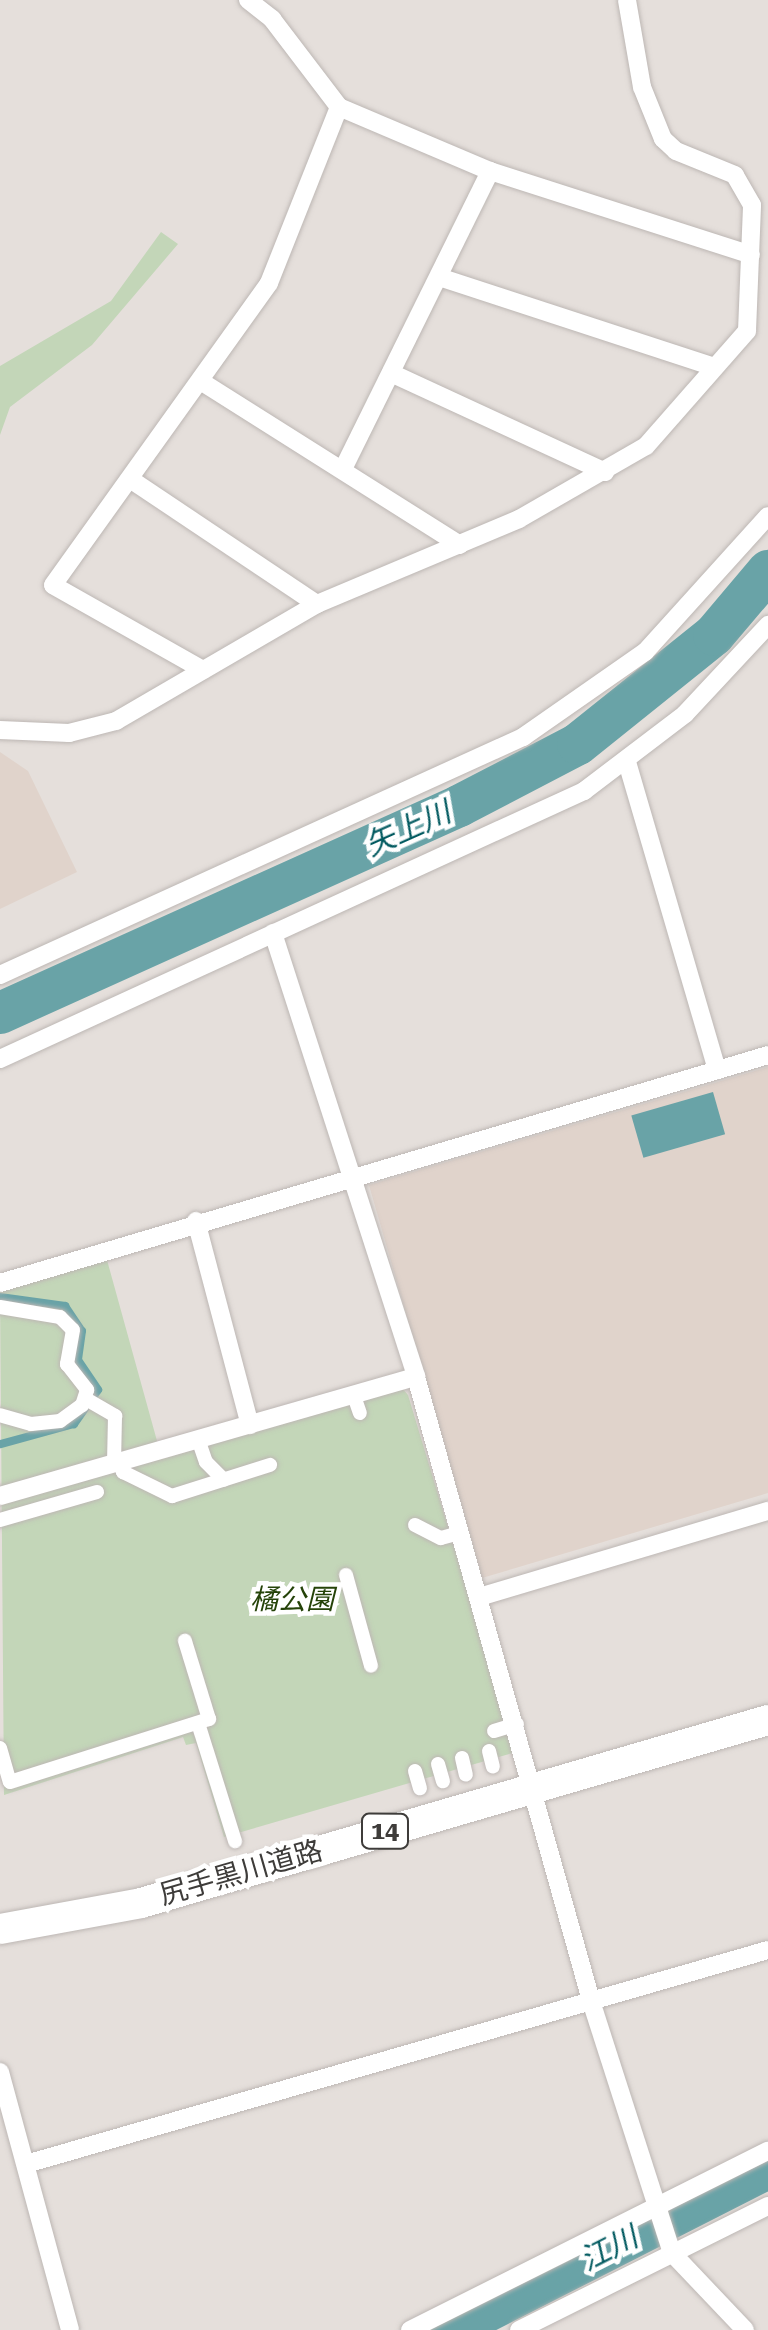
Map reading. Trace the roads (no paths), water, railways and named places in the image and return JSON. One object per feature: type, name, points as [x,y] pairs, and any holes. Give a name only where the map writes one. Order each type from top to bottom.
[{"type":"main road","name":"尻手黒川道路","points":[[0,1929],[142,1902],[768,1704]]},
{"type":"main road","name":"尻手黒川道路","points":[[0,1911],[148,1881],[532,1778],[768,1720]]},
{"type":"street","points":[[248,0],[272,18],[338,107],[490,171],[752,255]]},
{"type":"street","points":[[0,730],[69,733],[116,720],[317,604],[460,545],[605,472],[646,446],[747,331],[752,205],[742,184],[663,138],[642,87],[627,0]]},
{"type":"street","points":[[204,670],[53,585],[134,480],[269,283],[338,107]]},
{"type":"street","points":[[344,467],[490,171]]},
{"type":"street","points":[[439,278],[715,368]]},
{"type":"street","points":[[390,374],[605,472]]},
{"type":"street","points":[[202,382],[344,467],[460,545]]},
{"type":"street","points":[[134,480],[317,604]]},
{"type":"street","points":[[0,975],[523,737],[645,652],[768,516]]},
{"type":"street","points":[[0,1059],[584,791],[685,714],[768,624]]},
{"type":"street","points":[[626,762],[716,1070]]},
{"type":"street","points":[[273,933],[416,1376],[517,1724],[592,2004],[656,2206],[672,2253],[745,2330]]},
{"type":"street","points":[[0,1283],[196,1221],[351,1179],[768,1054]]},
{"type":"street","points":[[196,1221],[250,1425]]},
{"type":"street","points":[[0,1307],[60,1318],[73,1330],[67,1364],[86,1382],[93,1401],[116,1416],[116,1463],[122,1472],[172,1496],[270,1464]]},
{"type":"street","points":[[0,1496],[198,1438],[357,1404],[416,1376]]},
{"type":"street","points":[[0,1415],[54,1423],[93,1401]]},
{"type":"street","points":[[198,1438],[206,1462],[224,1480]]},
{"type":"street","points":[[0,1520],[98,1497],[90,1470]]},
{"type":"street","points":[[479,1597],[768,1511]]},
{"type":"street","points":[[415,1524],[441,1538],[460,1533]]},
{"type":"street","points":[[346,1575],[371,1666]]},
{"type":"street","points":[[0,1748],[10,1782],[209,1719],[185,1641]]},
{"type":"street","points":[[198,1722],[235,1840]]},
{"type":"street","points":[[494,1731],[517,1724]]},
{"type":"street","points":[[489,1751],[492,1767]]},
{"type":"street","points":[[462,1758],[466,1775]]},
{"type":"street","points":[[438,1764],[443,1782]]},
{"type":"street","points":[[415,1771],[420,1788]]},
{"type":"street","points":[[26,2164],[592,2004],[768,1950]]},
{"type":"street","points":[[0,2072],[7,2126],[26,2164],[70,2330]]},
{"type":"street","points":[[410,2330],[768,2151]]},
{"type":"street","points":[[519,2330],[768,2206]]},
{"type":"water","points":[[713,1092],[725,1134],[643,1158],[631,1115]]},
{"type":"waterway","name":"矢上川","points":[[0,1013],[459,806],[578,744],[714,635],[768,571]]},
{"type":"waterway","points":[[0,1297],[65,1306],[82,1331],[78,1360],[98,1390],[74,1424],[1,1444]]},
{"type":"waterway","name":"江川","points":[[450,2330],[768,2168]]},
{"type":"park label","name":"橘公園","points":[[292,1600]]}]
